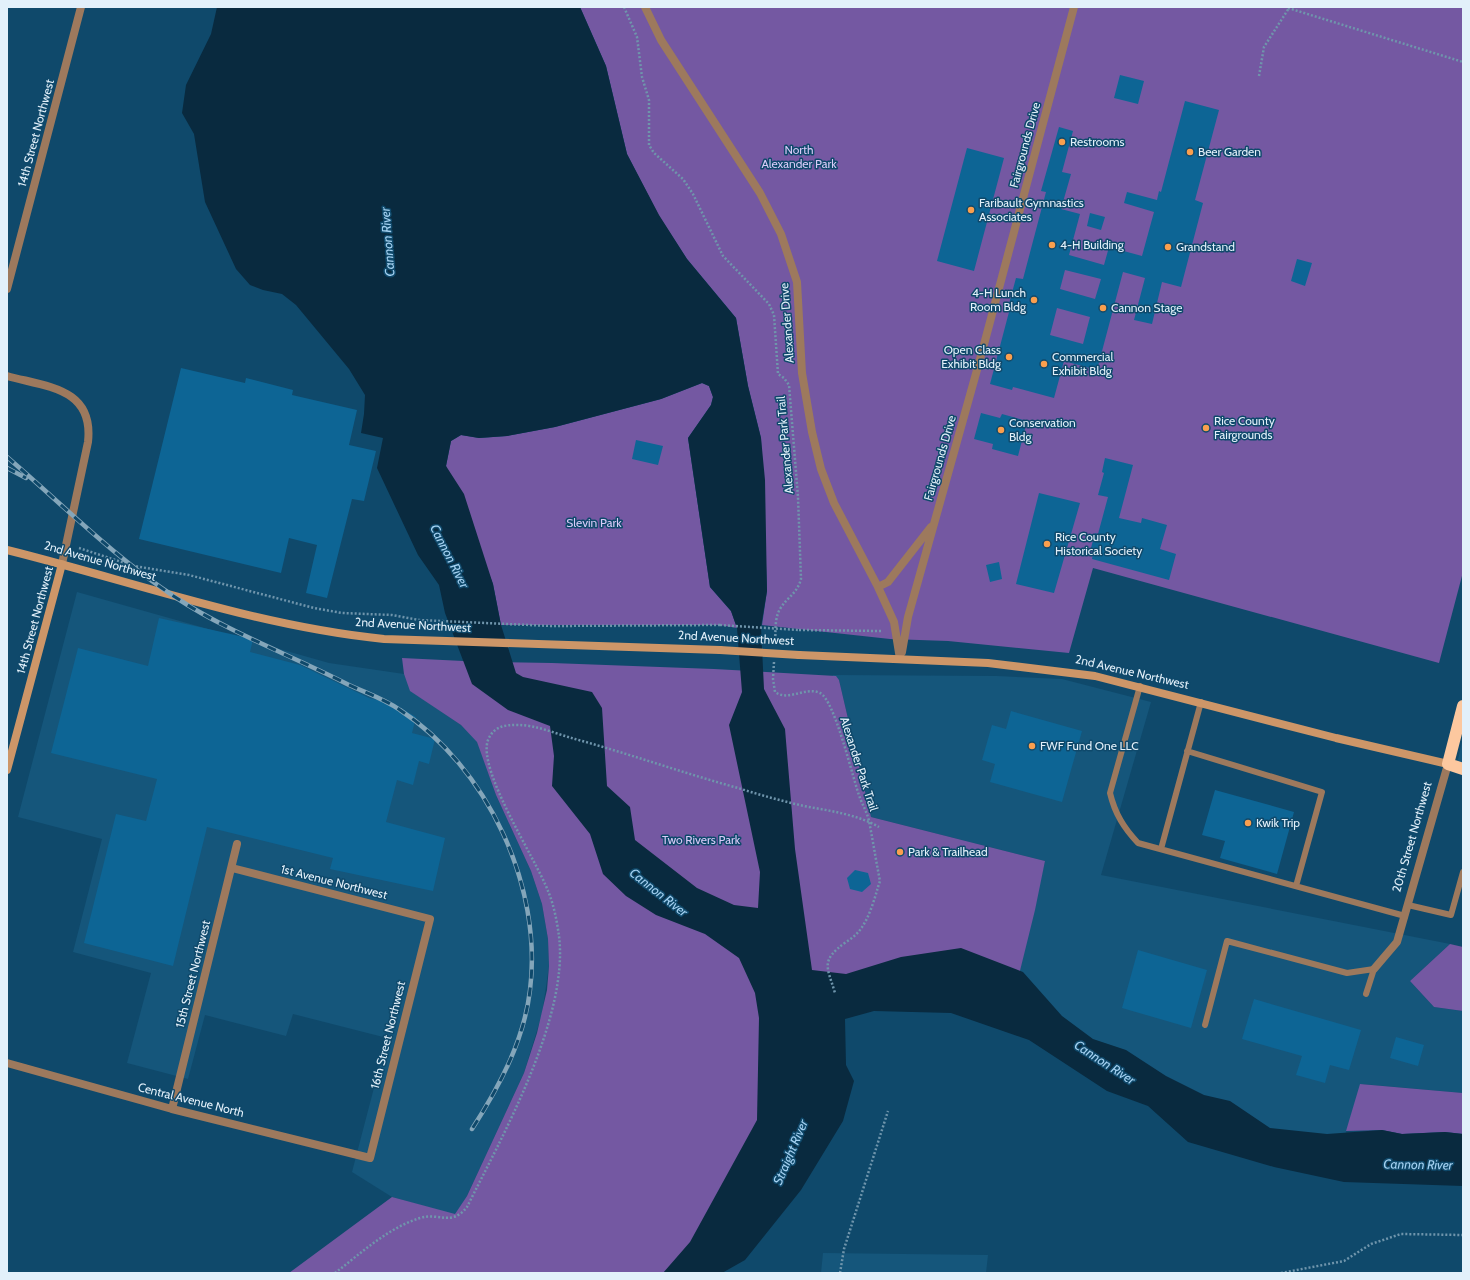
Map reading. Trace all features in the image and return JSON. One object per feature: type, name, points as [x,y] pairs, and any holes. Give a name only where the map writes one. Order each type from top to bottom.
[{"type":"highway","name":"20th Street Northwest","points":[[1448,764],[1463,706]]},
{"type":"highway","name":"2nd Avenue Northwest","points":[[1448,764],[1463,769]]},
{"type":"street","name":"14th Street Northwest","points":[[7,289],[81,7]]},
{"type":"street","name":"Alexander Drive","points":[[645,7],[661,40],[760,193],[781,234],[797,282],[802,374],[812,432],[821,469],[834,503],[878,587],[894,622],[900,659]]},
{"type":"street","name":"Fairgrounds Drive","points":[[900,659],[908,617],[1074,7]]},
{"type":"street","name":"14th Street Northwest","points":[[7,376],[60,391],[72,396],[81,405],[87,417],[89,430],[88,442],[62,564],[7,770]]},
{"type":"street","name":"Fairgrounds Drive","points":[[878,587],[888,582],[935,521]]},
{"type":"street","name":"2nd Avenue Northwest","points":[[7,550],[62,564],[175,597],[287,624],[345,635],[384,639],[549,646],[720,650],[988,663],[1070,672],[1140,686],[1336,738],[1448,764]]},
{"type":"street","name":"20th Street Northwest","points":[[1374,969],[1397,942],[1448,764]]},
{"type":"street","name":"15th Street Northwest","points":[[172,1109],[237,844]]},
{"type":"street","name":"1st Avenue Northwest","points":[[232,868],[430,919]]},
{"type":"street","name":"16th Street Northwest","points":[[370,1158],[430,919]]},
{"type":"street","name":"Central Avenue North","points":[[7,1063],[172,1109],[370,1158]]},
{"type":"lane","points":[[1140,686],[1110,793],[1114,810],[1127,832],[1138,843],[1405,916]]},
{"type":"lane","points":[[1161,849],[1200,702]]},
{"type":"lane","points":[[1187,751],[1322,792],[1296,886]]},
{"type":"lane","points":[[1408,905],[1451,915],[1463,872]]},
{"type":"lane","points":[[1205,1025],[1227,941],[1347,973],[1374,969],[1366,994]]},
{"type":"path","name":"Alexander Park Trail","points":[[624,7],[636,37],[641,71],[649,100],[649,145],[654,153],[683,179],[693,194],[723,256],[761,294],[769,304],[774,315],[778,374],[784,378],[788,385],[798,498],[801,579],[798,588],[780,609],[777,618],[775,650]]},
{"type":"path","points":[[1259,76],[1264,46],[1289,8],[1463,62]]},
{"type":"path","points":[[79,548],[134,566],[189,575],[314,608],[342,613],[392,615],[419,620],[551,626],[720,625],[799,630],[881,631]]},
{"type":"path","name":"Alexander Park Trail","points":[[774,657],[773,679],[775,692],[786,696],[812,691],[820,693],[826,699],[834,716],[869,821]]},
{"type":"path","points":[[335,1273],[385,1235],[407,1223],[422,1218],[449,1219],[462,1214],[497,1147],[537,1056],[557,987],[560,961],[559,937],[548,892],[499,791],[490,768],[486,747],[496,728],[520,725],[537,729],[616,750],[737,788],[802,805],[858,817],[879,827]]},
{"type":"path","points":[[835,993],[827,964],[828,957],[859,932],[864,925],[880,881],[869,821]]},
{"type":"path","points":[[840,1273],[844,1249],[888,1111]]},
{"type":"path","points":[[1281,1273],[1344,1261],[1371,1244],[1402,1234],[1463,1235]]},
{"type":"shaded area","points":[[77,592],[329,663],[404,674],[411,691],[461,725],[477,741],[496,795],[531,871],[542,904],[548,939],[549,966],[542,1014],[524,1073],[467,1196],[455,1215],[392,1197],[352,1172],[387,1038],[293,1014],[286,1036],[205,1015],[188,1079],[127,1063],[151,973],[73,952],[102,839],[18,817]]},
{"type":"shaded area","points":[[832,675],[997,676],[1062,679],[1151,702],[1101,875],[1450,944],[1410,981],[1434,1007],[1463,1011],[1463,1093],[1361,1084],[1341,1148],[1230,1122],[1014,995],[1045,861],[871,817],[839,680]]},
{"type":"shaded area","points":[[1463,737],[1463,775],[1455,773]]},
{"type":"shaded area","points":[[823,1253],[988,1255],[986,1273],[821,1273]]},
{"type":"green space","name":"Rice County Fairgrounds","points":[[580,7],[1463,7],[1463,572],[1439,663],[1093,568],[1069,653],[948,641],[890,639],[762,625],[767,591],[761,438],[748,386],[736,318],[687,259],[659,216],[627,154],[606,66]]},
{"type":"green space","name":"Slevin Park","points":[[702,383],[709,386],[713,397],[711,405],[688,438],[710,587],[731,611],[737,628],[720,625],[501,625],[493,584],[446,466],[451,441],[461,435],[479,438],[507,436],[555,427],[661,399]]},
{"type":"green space","name":"Two Rivers Park","points":[[402,658],[714,669],[836,676],[839,680],[871,817],[1045,861],[1035,910],[1014,995],[811,1006],[705,1273],[289,1273],[392,1197],[455,1214],[467,1196],[524,1073],[537,1033],[547,990],[549,966],[548,939],[542,904],[531,871],[496,795],[477,742],[461,725],[410,691],[404,674]]},
{"type":"green space","points":[[1450,944],[1463,947],[1463,1011],[1434,1007],[1410,981]]},
{"type":"green space","points":[[1360,1084],[1463,1093],[1463,1134],[1445,1132],[1402,1134],[1382,1130],[1346,1131]]},
{"type":"water","points":[[217,7],[580,7],[606,66],[627,154],[659,215],[687,259],[736,318],[748,386],[761,438],[765,480],[767,591],[761,627],[764,689],[785,729],[795,849],[812,970],[846,974],[901,957],[961,948],[1023,972],[1062,1016],[1093,1039],[1126,1050],[1166,1076],[1204,1095],[1230,1101],[1270,1128],[1327,1134],[1382,1130],[1402,1134],[1445,1132],[1463,1134],[1463,1186],[1344,1182],[1274,1167],[1188,1142],[1148,1106],[1107,1091],[1029,1040],[951,1013],[874,1011],[845,1019],[846,1065],[854,1081],[843,1121],[801,1190],[745,1260],[722,1273],[663,1273],[690,1242],[757,1120],[759,1018],[755,993],[739,958],[705,934],[656,915],[626,896],[603,874],[590,834],[552,786],[554,756],[550,726],[508,710],[472,684],[445,613],[439,585],[418,555],[377,468],[383,438],[361,433],[365,395],[349,369],[296,305],[282,294],[263,290],[250,285],[236,269],[205,202],[194,134],[182,113],[186,85],[211,34]],"holes":[[[702,383],[709,386],[713,397],[711,405],[688,438],[710,587],[731,611],[737,628],[742,692],[729,725],[760,872],[758,908],[734,905],[697,888],[635,840],[630,807],[607,786],[602,708],[592,692],[523,677],[516,673],[501,625],[493,584],[464,494],[446,466],[451,441],[461,435],[479,438],[507,436],[555,427],[661,399]]]},
{"type":"building","points":[[1120,75],[1144,81],[1138,104],[1114,98]]},
{"type":"building","points":[[1185,101],[1219,110],[1195,200],[1203,203],[1181,287],[1162,282],[1152,324],[1134,320],[1145,278],[1123,272],[1097,370],[1064,361],[1054,398],[1013,387],[1012,390],[990,384],[1009,312],[1007,311],[1016,278],[1023,279],[1046,192],[1041,191],[1059,127],[1073,131],[1062,172],[1071,174],[1061,209],[1080,214],[1069,255],[1104,265],[1109,247],[1142,256],[1154,212],[1124,203],[1127,192],[1157,200],[1159,191],[1161,192]],"holes":[[[1065,270],[1101,279],[1095,299],[1060,289]],[[1057,308],[1090,317],[1083,344],[1050,335]]]},
{"type":"building","name":"Faribault Gymnastics Associates","points":[[967,148],[1004,158],[974,271],[937,261]]},
{"type":"building","points":[[1090,213],[1105,217],[1101,230],[1087,226]]},
{"type":"building","points":[[1297,259],[1312,263],[1305,286],[1291,281]]},
{"type":"building","points":[[181,368],[245,383],[246,378],[293,390],[292,395],[357,410],[349,445],[376,451],[364,501],[352,499],[327,598],[306,593],[317,545],[289,538],[281,573],[139,539]]},
{"type":"building","name":"Conservation Bldg","points":[[981,413],[1000,418],[1002,414],[1027,421],[1018,456],[992,449],[993,444],[974,439]]},
{"type":"building","points":[[636,440],[663,446],[658,465],[632,459]]},
{"type":"building","points":[[1105,458],[1133,465],[1119,518],[1141,523],[1142,518],[1167,525],[1160,549],[1176,554],[1169,580],[1092,559],[1094,549],[1091,548],[1095,533],[1098,534],[1108,497],[1098,495],[1104,473],[1102,472]]},
{"type":"building","name":"Rice County Historical Society","points":[[1039,493],[1080,503],[1054,593],[1016,584]]},
{"type":"building","points":[[999,562],[1002,579],[990,582],[986,565]]},
{"type":"building","points":[[159,618],[253,639],[250,652],[300,665],[369,698],[394,704],[416,717],[412,733],[435,739],[429,764],[419,761],[413,785],[397,780],[386,822],[445,838],[433,891],[330,869],[333,858],[207,827],[173,966],[84,943],[116,814],[146,821],[157,779],[51,753],[78,648],[148,666]]},
{"type":"building","name":"FWF Fund One LLC","points":[[1011,711],[1082,731],[1062,802],[990,782],[995,764],[982,760],[992,725],[1006,729]]},
{"type":"building","name":"Kwik Trip","points":[[1215,790],[1294,812],[1277,874],[1220,858],[1225,841],[1202,835]]},
{"type":"building","points":[[855,870],[868,873],[871,884],[862,892],[850,889],[847,878]]},
{"type":"building","points":[[1138,950],[1207,970],[1191,1028],[1122,1008]]},
{"type":"building","points":[[1254,999],[1361,1030],[1349,1070],[1330,1065],[1325,1083],[1296,1075],[1302,1056],[1242,1039]]},
{"type":"building","points":[[1396,1037],[1424,1045],[1418,1066],[1390,1058]]},
{"type":"railway","points":[[7,457],[110,548],[131,565],[195,610],[237,632],[324,672],[400,710],[431,734],[459,763],[483,796],[502,832],[518,871],[527,910],[532,950],[530,990],[527,1009],[516,1045],[501,1080],[472,1129]]},
{"type":"railway","points":[[7,468],[26,478]]},
{"type":"place","name":"Restrooms","points":[[1062,142]]},
{"type":"place","name":"Beer Garden","points":[[1190,152]]},
{"type":"place","name":"Faribault Gymnastics Associates","points":[[971,210]]},
{"type":"place","name":"4-H Building","points":[[1052,245]]},
{"type":"place","name":"Grandstand","points":[[1168,247]]},
{"type":"place","name":"4-H Lunch Room Bldg","points":[[1034,300]]},
{"type":"place","name":"Cannon Stage","points":[[1103,308]]},
{"type":"place","name":"Open Class Exhibit Bldg","points":[[1009,357]]},
{"type":"place","name":"Commercial Exhibit Bldg","points":[[1044,364]]},
{"type":"place","name":"Rice County Fairgrounds","points":[[1206,428]]},
{"type":"place","name":"Conservation Bldg","points":[[1001,430]]},
{"type":"place","name":"Rice County Historical Society","points":[[1047,544]]},
{"type":"place","name":"FWF Fund One LLC","points":[[1032,746]]},
{"type":"place","name":"Kwik Trip","points":[[1248,823]]},
{"type":"place","name":"Park & Trailhead","points":[[900,852]]},
{"type":"park label","name":"North Alexander Park","points":[[799,157]]},
{"type":"water label","name":"Cannon River","points":[[387,242]]},
{"type":"water label","name":"Cannon River","points":[[450,556]]},
{"type":"water label","name":"Cannon River","points":[[659,892]]},
{"type":"water label","name":"Cannon River","points":[[1105,1062]]},
{"type":"water label","name":"Straight River","points":[[790,1152]]},
{"type":"water label","name":"Cannon River","points":[[1418,1164]]}]
